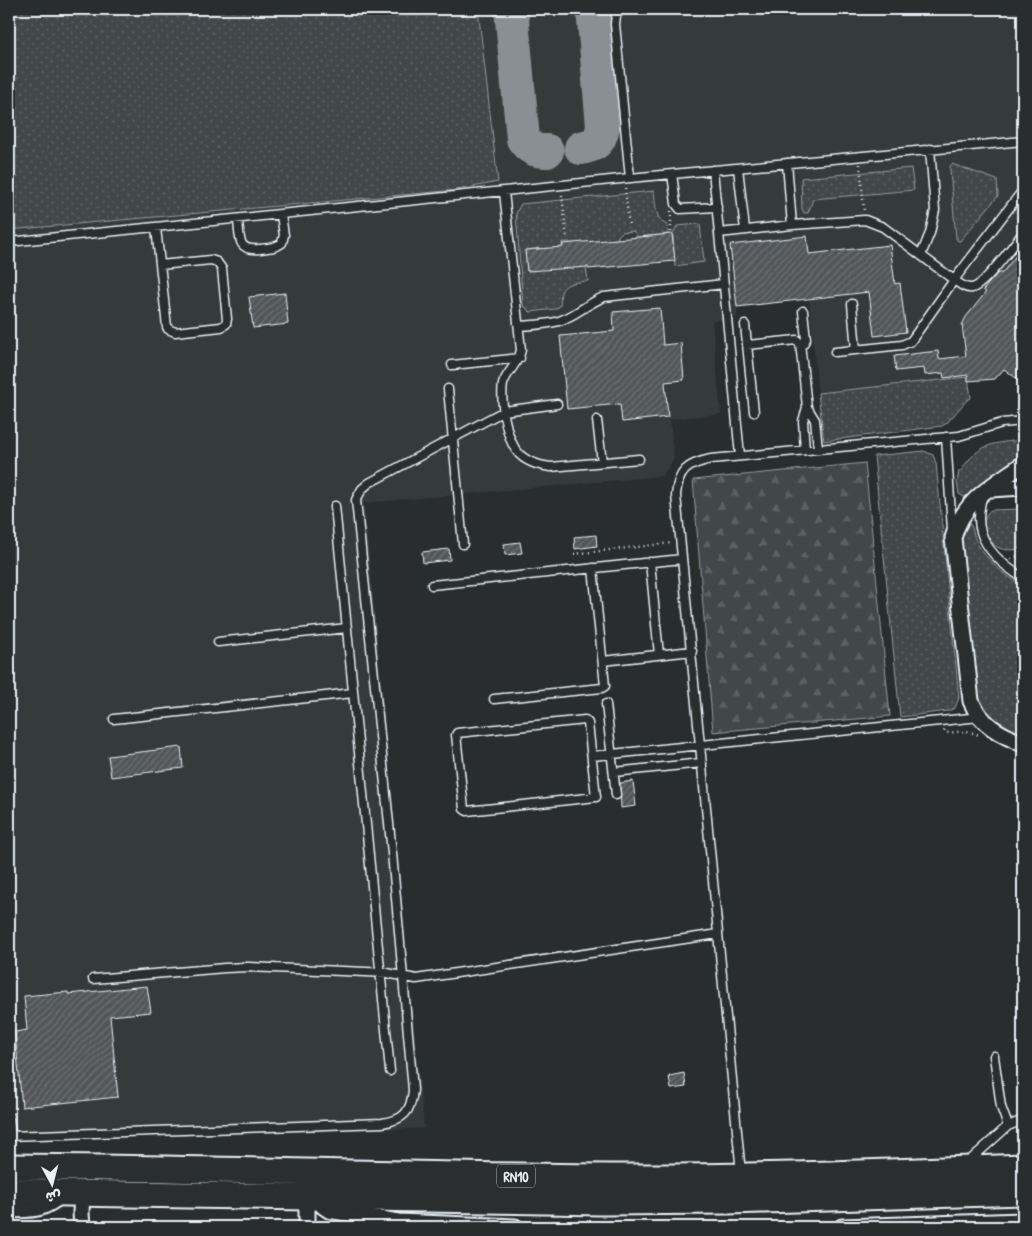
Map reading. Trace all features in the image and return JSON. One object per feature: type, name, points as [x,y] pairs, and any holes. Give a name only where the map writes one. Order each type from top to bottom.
[{"type":"highway","name":"RN10","points":[[9,1167],[555,1176],[742,1176],[1023,1168]]},
{"type":"highway","name":"RN10","points":[[9,1192],[601,1202],[708,1201],[1023,1192]]},
{"type":"street","points":[[1023,464],[985,491],[964,511],[959,519],[953,538],[971,701],[980,717],[994,730],[1023,744]]},
{"type":"street","points":[[985,491],[1023,487]]},
{"type":"street","points":[[9,1210],[33,1209],[47,1206],[73,1193],[81,1213],[82,1227]]},
{"type":"street","points":[[307,1227],[313,1197]]},
{"type":"street","points":[[313,1197],[329,1210],[382,1220],[515,1227]]},
{"type":"street","points":[[842,1227],[988,1225],[1023,1221]]},
{"type":"lane","points":[[620,9],[616,16],[615,24],[627,179]]},
{"type":"lane","points":[[9,242],[672,174],[1023,141]]},
{"type":"lane","points":[[921,255],[932,228],[935,210],[930,149]]},
{"type":"lane","points":[[787,163],[792,225]]},
{"type":"lane","points":[[738,168],[745,230]]},
{"type":"lane","points":[[713,170],[740,456]]},
{"type":"lane","points":[[672,174],[676,204],[680,209],[717,207]]},
{"type":"lane","points":[[835,352],[902,345],[911,341],[954,280],[1023,190]]},
{"type":"lane","points":[[504,192],[522,350],[520,358],[504,384],[502,392],[508,435],[513,448],[524,459],[536,465],[551,467],[639,459]]},
{"type":"lane","points":[[238,220],[240,240],[243,246],[249,250],[276,248],[282,243],[284,235],[281,215]]},
{"type":"lane","points":[[720,233],[792,225],[865,220],[883,227],[965,288],[976,287],[981,284],[1023,233]]},
{"type":"lane","points":[[156,228],[160,265],[167,327],[170,331],[175,332],[221,327],[226,324],[222,269],[217,262],[211,260],[160,265]]},
{"type":"lane","points":[[519,326],[549,324],[560,321],[604,297],[724,284]]},
{"type":"lane","points":[[852,304],[856,350]]},
{"type":"lane","points":[[800,345],[806,339],[803,310]]},
{"type":"lane","points":[[745,325],[754,412]]},
{"type":"lane","points":[[747,345],[797,340],[800,345],[807,407],[803,421],[805,450]]},
{"type":"lane","points":[[452,365],[520,358]]},
{"type":"lane","points":[[448,389],[463,544]]},
{"type":"lane","points":[[9,1117],[10,1136],[382,1123],[395,1121],[406,1113],[412,1102],[412,1096],[403,977],[356,500],[362,489],[369,483],[504,411],[557,404]]},
{"type":"lane","points":[[807,407],[815,420],[818,448]]},
{"type":"lane","points":[[597,420],[602,462]]},
{"type":"lane","points":[[742,1176],[680,542],[676,495],[680,476],[685,469],[698,462],[818,448],[946,437],[971,433],[1002,423],[1023,421]]},
{"type":"lane","points":[[946,437],[953,538]]},
{"type":"lane","points":[[985,491],[979,521],[980,531],[984,540],[999,559],[1010,570],[1023,578]]},
{"type":"lane","points":[[335,506],[390,1071]]},
{"type":"lane","points":[[432,584],[682,558]]},
{"type":"lane","points":[[650,562],[660,655]]},
{"type":"lane","points":[[494,699],[604,688],[593,568]]},
{"type":"lane","points":[[218,642],[347,628]]},
{"type":"lane","points":[[603,661],[692,651]]},
{"type":"lane","points":[[114,719],[353,693]]},
{"type":"lane","points":[[606,704],[616,795]]},
{"type":"lane","points":[[592,756],[980,717]]},
{"type":"lane","points":[[586,720],[592,756],[596,794],[594,797],[467,811],[464,809],[457,733],[586,720]]},
{"type":"lane","points":[[614,772],[702,763]]},
{"type":"lane","points":[[93,980],[225,968],[380,973],[421,979],[718,934]]},
{"type":"lane","points":[[994,1056],[1001,1107],[1008,1126]]},
{"type":"lane","points":[[962,1170],[976,1154],[1008,1126],[1023,1120]]},
{"type":"path","points":[[859,156],[865,220]]},
{"type":"path","points":[[627,179],[629,226]]},
{"type":"path","points":[[561,186],[567,238]]},
{"type":"path","points":[[671,232],[670,212],[676,204]]},
{"type":"path","points":[[574,554],[680,542]]},
{"type":"path","points":[[943,721],[945,732],[967,731],[984,737]]},
{"type":"shaded area","points":[[9,9],[1023,9],[1023,370],[1016,378],[1004,369],[968,381],[968,377],[818,393],[809,299],[737,307],[737,317],[712,321],[721,414],[670,419],[674,459],[662,476],[364,503],[424,1128],[9,1141]]},
{"type":"green space","points":[[9,9],[478,9],[498,182],[457,190],[9,230]]},
{"type":"green space","points":[[952,164],[997,180],[998,196],[960,241],[956,238],[950,171]]},
{"type":"green space","points":[[911,168],[914,190],[813,199],[808,213],[804,213],[802,209],[801,178]]},
{"type":"green space","points":[[654,191],[658,215],[667,225],[668,234],[638,237],[633,231],[622,232],[618,239],[571,247],[570,242],[562,242],[563,247],[586,267],[588,281],[572,283],[562,289],[560,306],[555,309],[530,312],[523,305],[516,213],[521,204]],"holes":[[[543,248],[545,269],[527,271],[525,250]]]},
{"type":"green space","points":[[700,224],[704,262],[675,266],[673,234],[677,226]]},
{"type":"green space","points":[[968,377],[971,398],[942,426],[824,441],[818,393]]},
{"type":"green space","points":[[1023,440],[1023,453],[1016,458],[1017,461],[970,494],[964,497],[959,494],[957,482],[959,471],[974,455],[988,446]]},
{"type":"green space","points":[[924,451],[933,455],[936,463],[959,698],[955,708],[948,711],[900,717],[874,456]]},
{"type":"green space","points":[[865,463],[890,716],[713,732],[693,480]]},
{"type":"green space","points":[[1023,509],[1023,548],[1005,550],[999,548],[991,541],[985,530],[984,524],[987,514],[991,510]]},
{"type":"green space","points":[[968,522],[977,543],[991,562],[1003,573],[1023,585],[1023,736],[1003,726],[991,717],[979,698],[961,543],[962,532]]},
{"type":"building","points":[[672,234],[675,261],[588,269],[588,267],[527,271],[525,250],[563,247],[562,244]]},
{"type":"building","points":[[807,236],[809,254],[890,245],[895,284],[900,283],[906,332],[874,336],[869,292],[737,307],[730,245]]},
{"type":"building","points":[[1023,247],[1023,370],[1016,378],[1004,369],[995,379],[968,381],[968,375],[944,378],[943,373],[925,375],[924,368],[896,371],[894,356],[938,351],[939,359],[966,356],[962,325],[966,317],[986,292],[983,290],[998,273],[1002,273]]},
{"type":"building","points":[[285,293],[288,324],[253,328],[249,297]]},
{"type":"building","points":[[660,308],[663,345],[681,343],[684,380],[665,382],[668,417],[622,422],[620,404],[567,409],[560,336],[614,331],[613,312]]},
{"type":"building","points":[[596,535],[597,546],[575,549],[574,537]]},
{"type":"building","points":[[520,542],[522,553],[505,555],[504,544]]},
{"type":"building","points":[[449,549],[450,560],[423,563],[422,552]]},
{"type":"building","points":[[181,747],[183,768],[111,777],[108,756]]},
{"type":"building","points":[[633,781],[636,806],[621,808],[620,783]]},
{"type":"building","points":[[147,986],[151,1012],[110,1016],[118,1097],[22,1107],[15,1032],[27,1030],[24,996],[68,992],[68,994]]},
{"type":"building","points":[[684,1073],[686,1087],[671,1089],[669,1076]]},
{"type":"taxiway","points":[[511,9],[523,139],[533,149],[547,151]]},
{"type":"taxiway","points":[[581,148],[596,142],[603,127],[593,9]]}]
